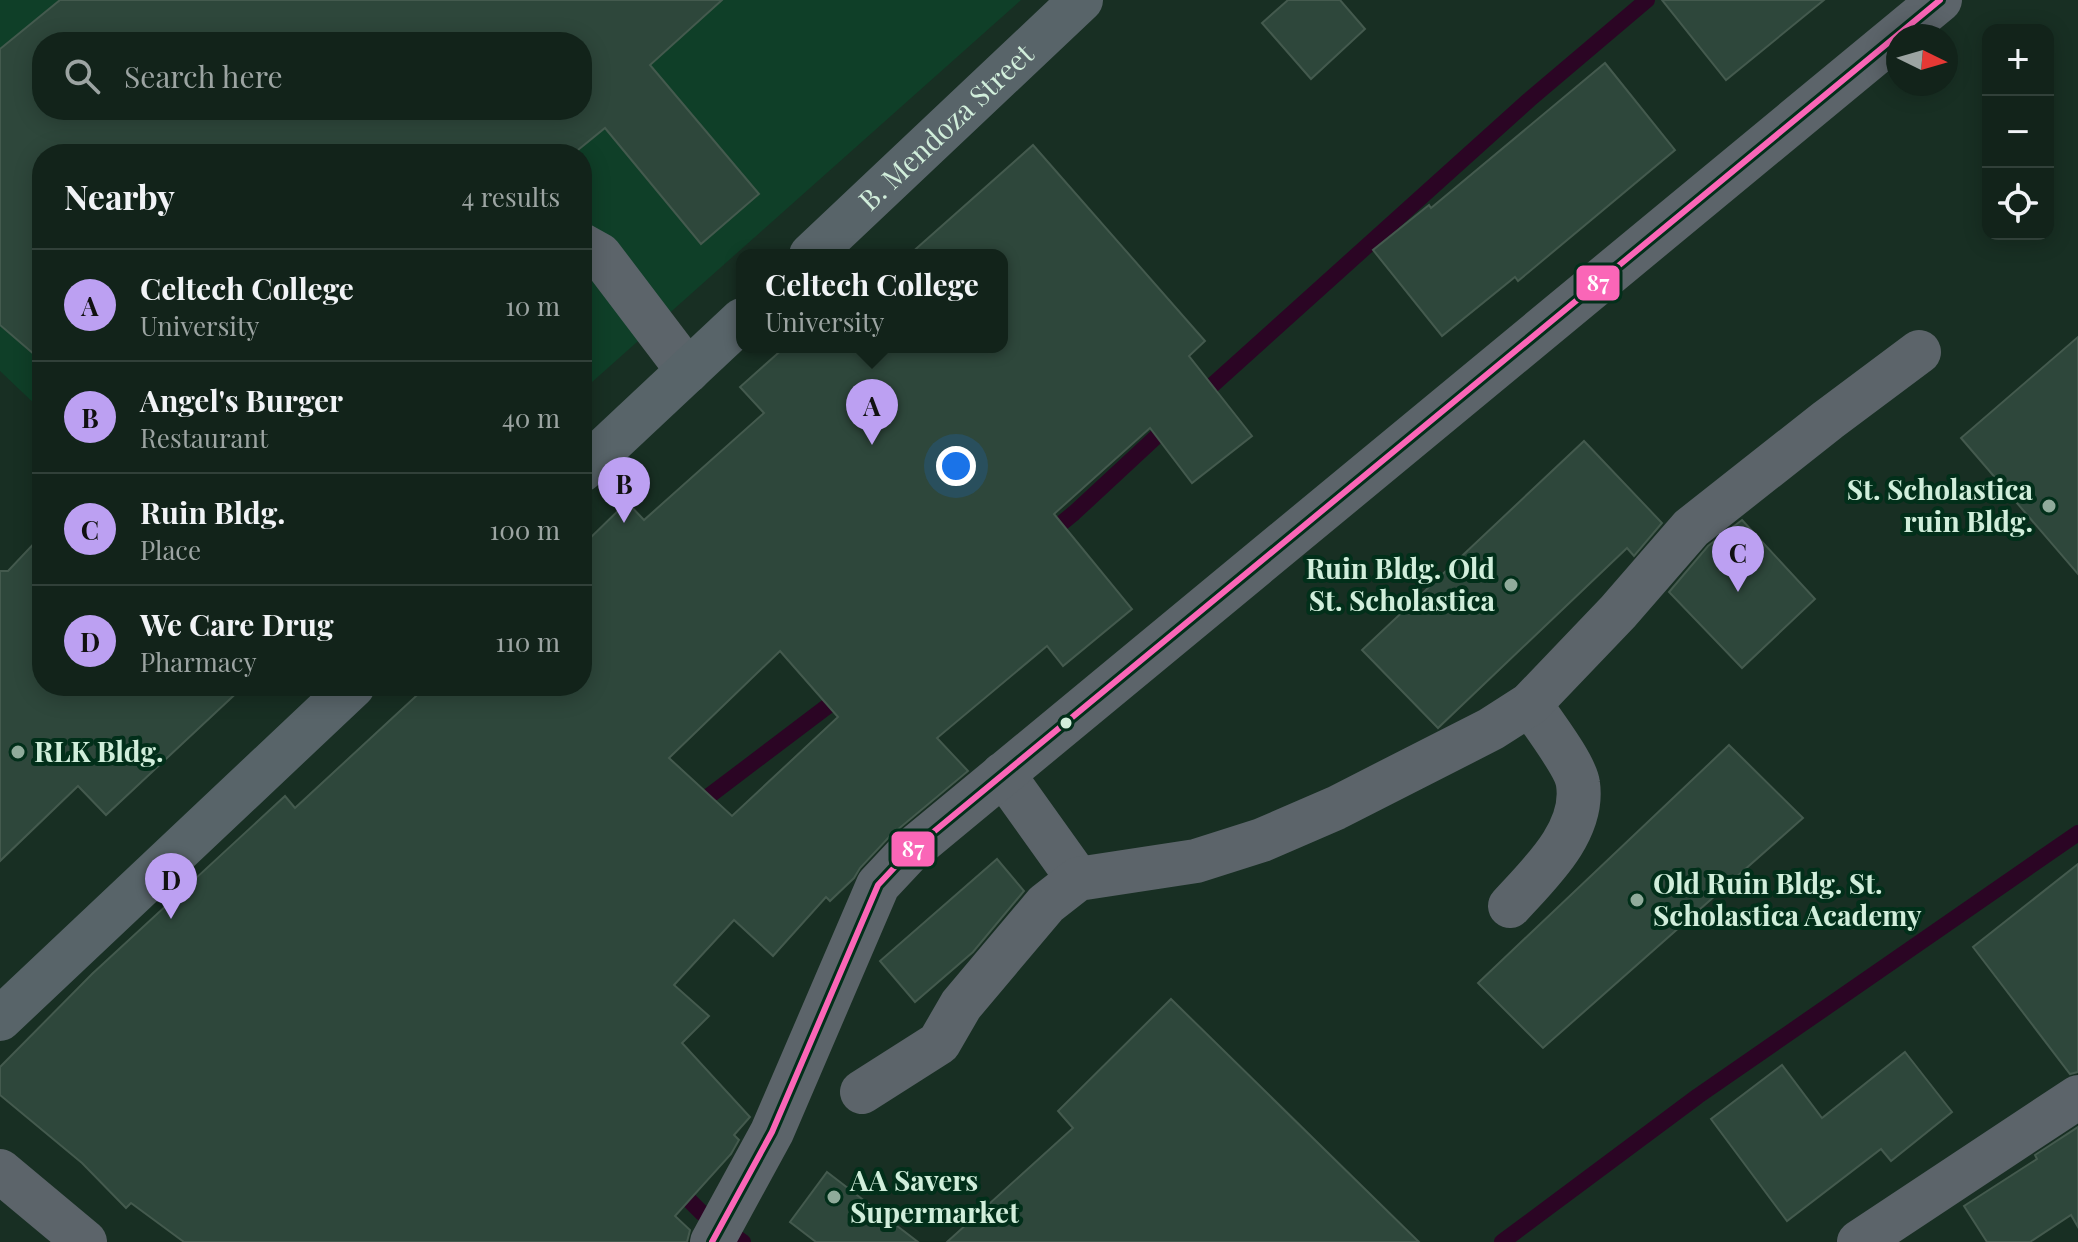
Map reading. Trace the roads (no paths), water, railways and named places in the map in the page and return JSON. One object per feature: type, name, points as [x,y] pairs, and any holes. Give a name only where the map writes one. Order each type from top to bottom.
[{"type":"main road","name":"B. Mendoza Street","points":[[817,249],[1081,0]]},
{"type":"main road","points":[[592,461],[736,326]]},
{"type":"main road","points":[[0,1019],[342,696]]},
{"type":"street","points":[[712,1242],[735,1205],[772,1132],[878,885],[908,853],[1940,0]]},
{"type":"street","points":[[592,251],[600,255],[688,371]]},
{"type":"street","points":[[862,1092],[939,1043],[961,1005],[1046,904],[1078,879],[1196,861],[1262,840],[1336,808],[1491,729],[1530,704],[1618,612],[1691,528],[1919,352]]},
{"type":"street","points":[[1510,906],[1564,841],[1578,809],[1578,782],[1530,704]]},
{"type":"street","points":[[1003,774],[1078,879]]},
{"type":"street","points":[[1859,1242],[2078,1097]]},
{"type":"street","points":[[0,1171],[85,1242]]},
{"type":"waterway","points":[[1197,399],[1529,100],[1647,0]]},
{"type":"waterway","points":[[1046,536],[1171,423]]},
{"type":"waterway","points":[[697,809],[705,799],[845,693]]},
{"type":"waterway","points":[[1502,1242],[1698,1096],[2078,833]]},
{"type":"waterway","points":[[674,1185],[702,1213],[743,1242]]},
{"type":"place","name":"Celtech College","points":[[872,445]]},
{"type":"place","name":"St. Scholastica ruin Bldg.","points":[[2049,506]]},
{"type":"place","name":"Angel's Burger","points":[[624,523]]},
{"type":"place","name":"Ruin Bldg. Old St. Scholastica","points":[[1511,585]]},
{"type":"place","name":"Ruin Bldg.","points":[[1738,592]]},
{"type":"place","name":"RLK Bldg.","points":[[18,752]]},
{"type":"place","name":"Old Ruin Bldg. St. Scholastica Academy","points":[[1637,900]]},
{"type":"place","name":"We Care Drug","points":[[171,919]]},
{"type":"place","name":"AA Savers Supermarket","points":[[834,1197]]}]
